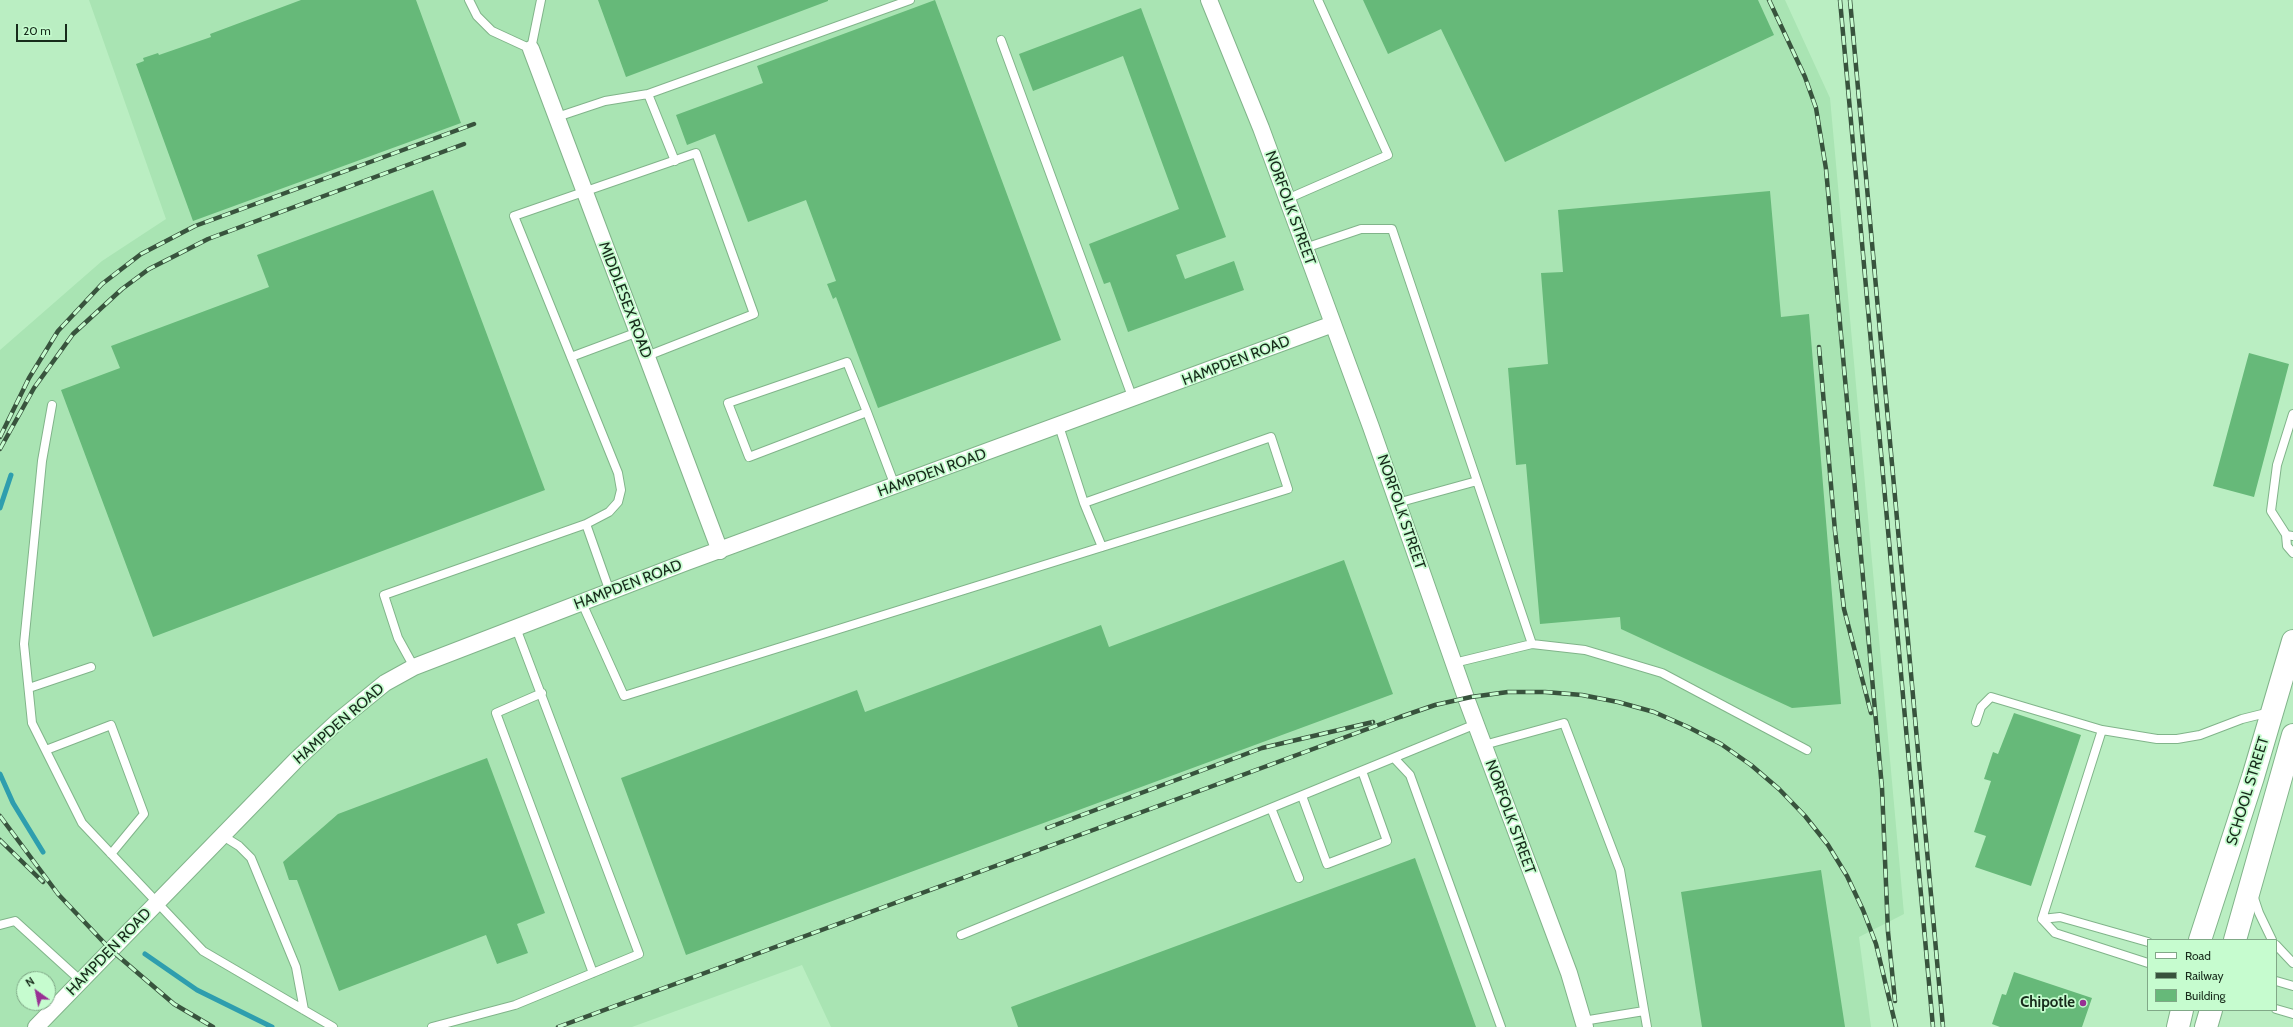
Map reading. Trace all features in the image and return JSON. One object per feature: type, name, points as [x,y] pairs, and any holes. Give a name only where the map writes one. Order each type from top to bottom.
[{"type":"street","name":"NORFOLK STREET","points":[[1209,0],[1287,199],[1333,324],[1476,724],[1569,973],[1584,1024]]},
{"type":"street","name":"MIDDLESEX ROAD","points":[[531,48],[720,551]]},
{"type":"street","name":"HAMPDEN ROAD","points":[[36,1027],[337,722],[385,683],[414,667],[610,592],[1333,324]]},
{"type":"street","name":"SCHOOL STREET","points":[[2200,939],[2293,641]]},
{"type":"street","name":"SCHOOL STREET","points":[[2235,939],[2251,889],[2285,757],[2293,735]]},
{"type":"street","points":[[2178,1027],[2182,1011]]},
{"type":"street","points":[[2206,1027],[2211,1011]]},
{"type":"lane","points":[[469,0],[477,16],[492,31],[531,48],[541,0]]},
{"type":"lane","points":[[557,117],[605,101],[648,94],[910,0]]},
{"type":"lane","points":[[1287,199],[1388,155],[1318,0]]},
{"type":"lane","points":[[1001,40],[1133,399]]},
{"type":"lane","points":[[648,94],[675,162]]},
{"type":"lane","points":[[414,667],[398,638],[384,595],[586,524],[609,512],[618,502],[621,490],[618,473],[514,216],[584,190],[675,162],[696,153],[754,314],[647,356]]},
{"type":"lane","points":[[1305,248],[1360,229],[1392,229],[1532,644]]},
{"type":"lane","points":[[571,357],[638,332]]},
{"type":"lane","points":[[867,412],[749,457],[728,403],[847,362],[867,412],[895,486]]},
{"type":"lane","points":[[52,405],[42,461],[24,644],[32,723],[82,823],[203,951],[333,1027]]},
{"type":"lane","points":[[2293,414],[2277,465],[2271,511],[2290,536],[2287,546],[2293,553]]},
{"type":"lane","points":[[1059,426],[1084,503],[1102,547]]},
{"type":"lane","points":[[582,603],[624,696],[1288,489],[1271,437],[1084,503]]},
{"type":"lane","points":[[1398,503],[1477,482]]},
{"type":"lane","points":[[586,524],[610,592]]},
{"type":"lane","points":[[432,1027],[514,1006],[639,954],[542,693],[516,628]]},
{"type":"lane","points":[[1454,663],[1532,644],[1586,650],[1662,673],[1807,750]]},
{"type":"lane","points":[[29,688],[91,667]]},
{"type":"lane","points":[[542,693],[496,713],[593,973]]},
{"type":"lane","points":[[1976,722],[1981,707],[1991,696],[2102,730],[2157,739],[2177,739],[2200,735],[2242,719],[2272,712]]},
{"type":"lane","points":[[1484,745],[1564,723],[1620,870],[1647,1027]]},
{"type":"lane","points":[[961,935],[1476,724]]},
{"type":"lane","points":[[46,750],[111,725],[144,814],[111,854]]},
{"type":"lane","points":[[2042,919],[2102,730]]},
{"type":"lane","points":[[1394,758],[1410,775],[1501,1027]]},
{"type":"lane","points":[[1302,796],[1327,864],[1387,842],[1362,771]]},
{"type":"lane","points":[[1271,808],[1299,878]]},
{"type":"lane","points":[[223,836],[239,846],[251,858],[296,967],[304,1010]]},
{"type":"lane","points":[[2251,889],[2259,914],[2272,939]]},
{"type":"lane","points":[[2042,919],[2060,917],[2147,942]]},
{"type":"lane","points":[[2042,919],[2055,933],[2147,963]]},
{"type":"lane","points":[[0,925],[15,922],[81,981]]},
{"type":"lane","points":[[2277,946],[2293,963]]},
{"type":"lane","points":[[2277,981],[2293,986]]},
{"type":"lane","points":[[2277,1009],[2293,1014]]},
{"type":"lane","points":[[1584,1024],[1644,1011]]},
{"type":"shaded area","points":[[89,0],[1785,0],[1830,98],[1904,914],[1859,937],[1871,1027],[831,1027],[802,965],[632,1027],[0,1027],[0,350],[102,261],[166,219]]},
{"type":"building","points":[[301,0],[416,0],[461,123],[193,221],[136,64],[144,61],[143,58],[158,53],[159,55],[211,37],[210,34]]},
{"type":"building","points":[[598,0],[828,0],[828,1],[626,77]]},
{"type":"building","points":[[935,0],[1061,340],[878,408],[836,297],[833,299],[827,284],[836,281],[806,200],[748,222],[715,134],[687,145],[676,115],[763,83],[757,66]]},
{"type":"building","points":[[1363,0],[1758,0],[1774,35],[1505,162],[1441,29],[1388,54]]},
{"type":"building","points":[[1141,8],[1226,237],[1176,255],[1185,279],[1234,261],[1244,290],[1128,332],[1110,282],[1104,284],[1089,244],[1179,209],[1123,56],[1033,91],[1019,54]]},
{"type":"building","points":[[433,190],[545,490],[153,637],[61,390],[120,368],[111,346],[269,287],[257,255]]},
{"type":"building","points":[[1770,191],[1781,317],[1809,314],[1841,704],[1792,708],[1621,629],[1620,617],[1540,624],[1526,464],[1516,465],[1508,368],[1548,364],[1541,273],[1563,272],[1558,210]]},
{"type":"building","points":[[2249,353],[2289,364],[2254,497],[2213,486]]},
{"type":"building","points":[[1344,560],[1393,694],[686,955],[621,778],[857,690],[865,712],[1101,625],[1109,647]]},
{"type":"building","points":[[2014,713],[2081,735],[2031,886],[1975,867],[1986,836],[1974,832],[1991,781],[1984,779],[1993,752],[1998,754]]},
{"type":"building","points":[[487,758],[545,913],[517,924],[528,953],[497,964],[486,935],[339,991],[297,880],[289,880],[283,862],[338,814]]},
{"type":"building","points":[[1415,858],[1476,1027],[1018,1027],[1011,1007]]},
{"type":"building","points":[[1821,870],[1845,1027],[1702,1027],[1681,892]]},
{"type":"building","points":[[2014,972],[2092,998],[2082,1027],[2000,1027],[1992,1024],[2002,994],[2006,995]]},
{"type":"waterway","points":[[0,508],[11,475]]},
{"type":"waterway","points":[[0,774],[13,803],[43,852]]},
{"type":"waterway","points":[[145,954],[197,990],[272,1027]]},
{"type":"railway","points":[[1769,0],[1805,77],[1816,108],[1826,169],[1882,788],[1888,932],[1895,1001]]},
{"type":"railway","points":[[1840,0],[1933,1027]]},
{"type":"railway","points":[[1850,0],[1943,1027]]},
{"type":"railway","points":[[0,437],[29,378],[58,331],[102,284],[141,254],[195,226],[474,124]]},
{"type":"railway","points":[[0,449],[34,388],[73,334],[122,289],[149,269],[208,239],[464,144]]},
{"type":"railway","points":[[1819,347],[1835,531],[1844,609],[1871,713]]},
{"type":"railway","points":[[558,1027],[1400,717],[1435,705],[1471,697],[1508,692],[1545,692],[1582,695],[1618,702],[1654,712],[1721,744],[1751,765],[1779,789],[1805,816],[1828,845],[1847,876],[1863,910],[1876,944],[1896,1027]]},
{"type":"railway","points":[[1047,828],[1262,748],[1373,722]]},
{"type":"railway","points":[[0,816],[58,894],[111,950],[174,1004],[213,1027]]},
{"type":"railway","points":[[0,840],[43,882]]},
{"type":"place","name":"Chipotle","points":[[2083,1003]]}]
